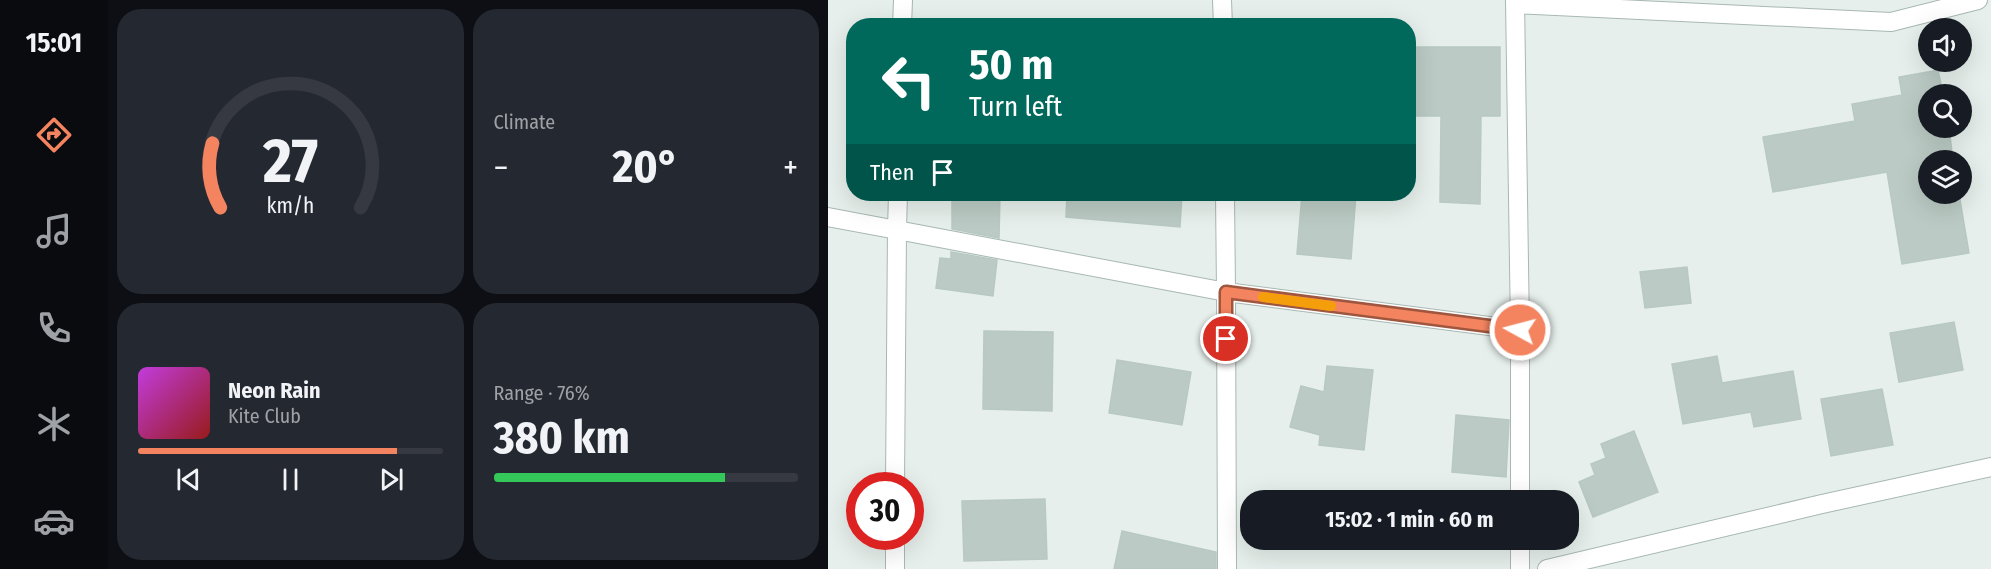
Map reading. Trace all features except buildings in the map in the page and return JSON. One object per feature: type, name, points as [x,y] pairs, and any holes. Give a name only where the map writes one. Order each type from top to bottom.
[{"type":"street","points":[[902,18],[903,0]]},
{"type":"street","points":[[1222,0],[1223,18]]},
{"type":"street","points":[[1520,490],[1515,2],[1891,21],[1978,0]]},
{"type":"street","points":[[896,472],[898,201]]},
{"type":"street","points":[[1225,201],[1227,569]]},
{"type":"street","points":[[828,218],[1226,292],[1520,330]]},
{"type":"street","points":[[1547,569],[1991,467]]},
{"type":"street","points":[[895,550],[895,569]]},
{"type":"street","points":[[1520,550],[1520,569]]},
{"type":"slow traffic","points":[[1263,297],[1331,306]]},
{"type":"route","points":[[1226,339],[1226,292],[1520,330]]}]
